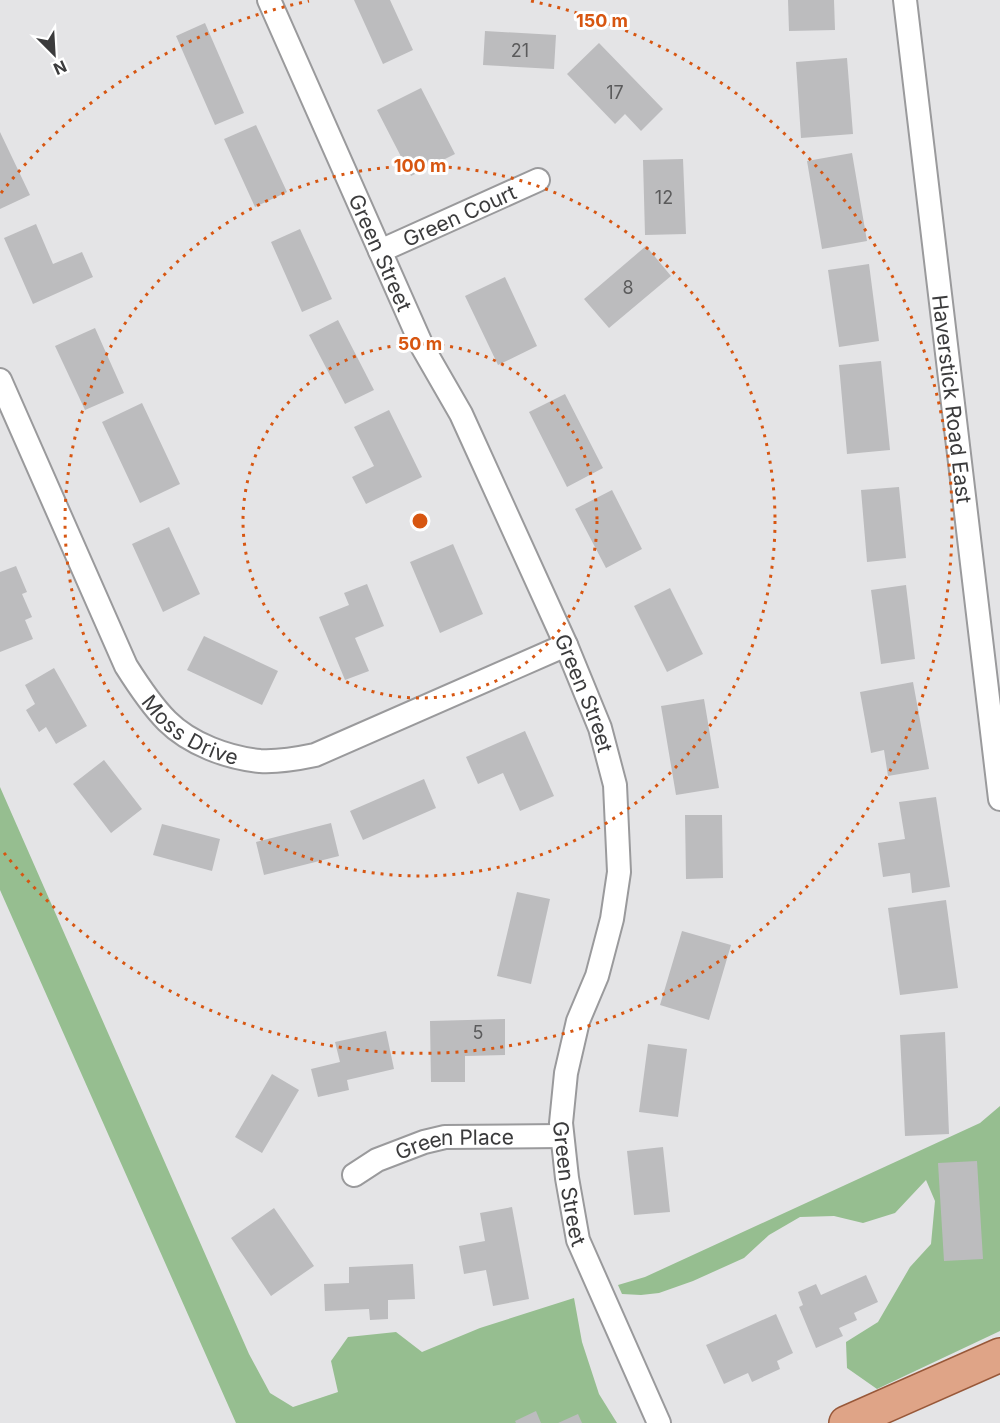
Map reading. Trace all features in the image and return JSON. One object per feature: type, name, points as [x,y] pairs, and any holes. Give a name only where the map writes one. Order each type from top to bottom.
[{"type":"main road","points":[[846,1423],[1000,1355]]},
{"type":"street","name":"Green Street","points":[[269,0],[423,348],[461,414],[566,645],[600,728],[615,785],[619,872],[612,919],[597,976],[578,1021],[566,1073],[561,1123],[562,1136],[578,1240],[659,1423]]},
{"type":"street","name":"Haverstick Road East","points":[[905,0],[1000,799]]},
{"type":"street","name":"Green Court","points":[[380,251],[538,180]]},
{"type":"street","name":"Moss Drive","points":[[0,380],[126,666],[138,686],[168,722],[184,735],[235,756],[260,760],[290,760],[315,755],[566,645]]},
{"type":"street","name":"Green Place","points":[[354,1174],[377,1160],[424,1142],[445,1137],[562,1136]]},
{"type":"green space","points":[[0,787],[249,1354],[270,1393],[293,1407],[338,1392],[331,1361],[348,1337],[396,1332],[422,1352],[480,1328],[574,1298],[582,1342],[599,1394],[617,1423],[236,1423],[0,890]]},
{"type":"green space","points":[[1000,1106],[1000,1331],[877,1389],[847,1368],[846,1342],[878,1322],[910,1267],[931,1244],[935,1201],[926,1180],[895,1213],[863,1223],[834,1216],[800,1217],[769,1235],[744,1258],[693,1281],[659,1293],[622,1294],[618,1285],[645,1277],[980,1123]]},
{"type":"building","points":[[354,0],[390,0],[413,50],[383,64]]},
{"type":"building","points":[[788,0],[834,0],[835,30],[789,31]]},
{"type":"building","points":[[205,23],[244,113],[215,125],[176,36]]},
{"type":"building","points":[[485,31],[556,35],[554,69],[483,65]]},
{"type":"building","points":[[599,43],[663,109],[641,131],[625,114],[615,124],[567,74]]},
{"type":"building","points":[[847,58],[853,134],[801,138],[796,62]]},
{"type":"building","points":[[421,88],[455,154],[411,176],[377,110]]},
{"type":"building","points":[[256,125],[287,192],[255,207],[224,139]]},
{"type":"building","points":[[0,132],[30,195],[0,209]]},
{"type":"building","points":[[852,153],[867,241],[822,249],[807,161]]},
{"type":"building","points":[[683,159],[686,234],[645,235],[643,160]]},
{"type":"building","points":[[36,224],[53,264],[82,252],[93,277],[33,304],[4,238]]},
{"type":"building","points":[[300,229],[332,299],[302,312],[271,242]]},
{"type":"building","points":[[646,246],[671,276],[609,328],[584,299]]},
{"type":"building","points":[[869,264],[879,341],[839,347],[828,270]]},
{"type":"building","points":[[505,277],[537,346],[498,365],[465,296]]},
{"type":"building","points":[[338,320],[374,390],[345,404],[309,335]]},
{"type":"building","points":[[95,328],[124,393],[85,410],[55,346]]},
{"type":"building","points":[[881,361],[890,450],[847,454],[839,365]]},
{"type":"building","points":[[565,394],[603,468],[567,487],[529,412]]},
{"type":"building","points":[[142,403],[180,484],[140,503],[102,422]]},
{"type":"building","points":[[389,410],[422,477],[366,504],[352,477],[374,466],[354,427]]},
{"type":"building","points":[[899,487],[906,558],[867,562],[861,490]]},
{"type":"building","points":[[612,490],[642,549],[606,568],[575,509]]},
{"type":"building","points":[[169,527],[200,594],[163,612],[132,544]]},
{"type":"building","points":[[453,544],[483,614],[440,633],[410,562]]},
{"type":"building","points":[[16,566],[27,592],[22,594],[32,617],[25,620],[33,639],[0,652],[0,572]]},
{"type":"building","points":[[367,584],[384,626],[355,638],[369,671],[345,680],[319,617],[349,605],[344,593]]},
{"type":"building","points":[[906,585],[915,659],[881,664],[871,590]]},
{"type":"building","points":[[670,588],[703,654],[667,672],[634,606]]},
{"type":"building","points":[[204,636],[278,671],[262,705],[187,670]]},
{"type":"building","points":[[54,668],[87,726],[56,744],[46,727],[39,732],[26,710],[35,704],[25,685]]},
{"type":"building","points":[[913,682],[929,769],[888,776],[884,750],[871,753],[860,692]]},
{"type":"building","points":[[704,699],[719,788],[676,795],[661,706]]},
{"type":"building","points":[[525,731],[554,796],[520,811],[503,773],[478,784],[466,757]]},
{"type":"building","points":[[104,760],[142,809],[111,833],[73,784]]},
{"type":"building","points":[[424,779],[436,808],[363,840],[350,811]]},
{"type":"building","points":[[936,797],[950,887],[912,893],[910,873],[883,877],[878,843],[905,839],[899,802]]},
{"type":"building","points":[[685,815],[722,815],[723,878],[686,879]]},
{"type":"building","points":[[331,823],[339,856],[264,875],[256,842]]},
{"type":"building","points":[[162,824],[220,839],[212,871],[153,855]]},
{"type":"building","points":[[517,892],[550,899],[531,984],[497,976]]},
{"type":"building","points":[[946,900],[958,988],[900,995],[888,908]]},
{"type":"building","points":[[682,931],[731,945],[709,1020],[660,1005]]},
{"type":"building","points":[[505,1019],[505,1055],[465,1056],[465,1082],[431,1082],[430,1021]]},
{"type":"building","points":[[386,1031],[394,1069],[347,1080],[349,1090],[318,1097],[311,1069],[340,1062],[335,1042]]},
{"type":"building","points":[[945,1032],[949,1134],[905,1136],[900,1035]]},
{"type":"building","points":[[648,1044],[687,1049],[678,1117],[639,1112]]},
{"type":"building","points":[[272,1074],[299,1090],[262,1153],[235,1137]]},
{"type":"building","points":[[663,1147],[670,1212],[634,1215],[627,1151]]},
{"type":"building","points":[[977,1161],[983,1259],[944,1261],[938,1163]]},
{"type":"building","points":[[512,1207],[529,1299],[493,1306],[486,1270],[464,1274],[459,1246],[485,1241],[480,1213]]},
{"type":"building","points":[[274,1208],[314,1266],[271,1296],[231,1238]]},
{"type":"building","points":[[413,1264],[415,1299],[388,1300],[388,1319],[370,1320],[369,1309],[325,1311],[324,1284],[349,1283],[349,1267]]},
{"type":"building","points":[[866,1275],[878,1302],[854,1313],[857,1320],[839,1328],[843,1336],[816,1348],[799,1307],[803,1305],[798,1292],[816,1284],[821,1295]]},
{"type":"building","points":[[776,1314],[793,1353],[777,1361],[780,1369],[752,1382],[748,1373],[724,1384],[706,1345]]},
{"type":"building","points":[[536,1411],[541,1423],[516,1423],[515,1421]]},
{"type":"building","points":[[578,1414],[582,1423],[558,1423]]}]
